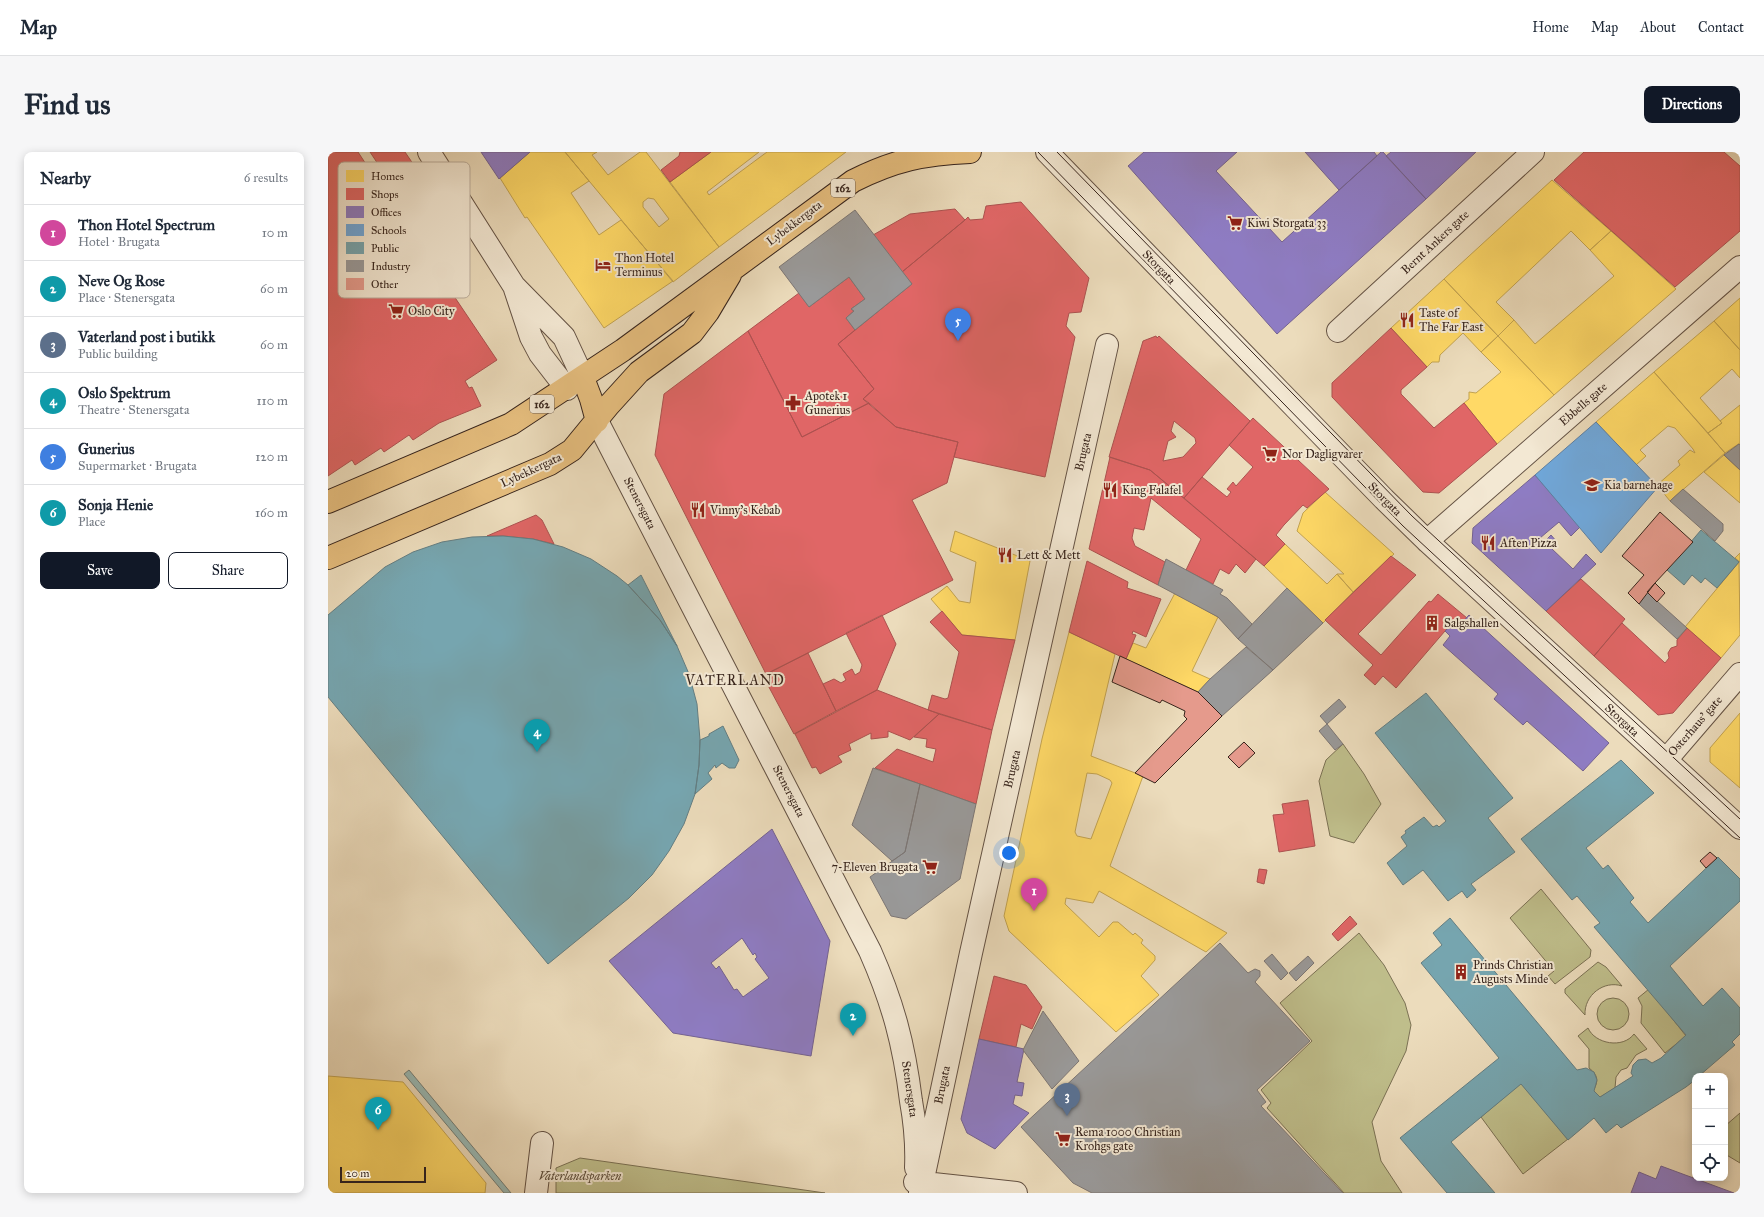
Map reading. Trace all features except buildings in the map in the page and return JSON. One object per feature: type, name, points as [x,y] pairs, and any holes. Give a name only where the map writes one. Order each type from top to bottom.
[{"type":"highway","name":"Lybekkergata","points":[[328,502],[512,424],[624,350],[835,193],[873,171],[922,156],[970,152]]},
{"type":"highway","name":"Lybekkergata","points":[[328,558],[550,464],[572,450],[640,372],[692,333],[708,312],[735,267]]},
{"type":"highway","points":[[575,383],[591,398],[597,421]]},
{"type":"street","points":[[428,152],[434,162]]},
{"type":"street","name":"Storgata","points":[[1047,152],[1333,447],[1427,541],[1740,828]]},
{"type":"street","name":"Bernt Ankers gate","points":[[1338,331],[1533,152]]},
{"type":"street","points":[[470,217],[514,286],[564,337],[575,383]]},
{"type":"street","name":"Ebbells gate","points":[[1427,541],[1740,267]]},
{"type":"street","points":[[514,286],[531,337],[540,354],[575,383]]},
{"type":"street","name":"Brugata","points":[[918,1187],[1107,345]]},
{"type":"street","name":"Stenersgata","points":[[597,421],[859,927],[876,965],[891,1002],[908,1072],[914,1120],[918,1187]]},
{"type":"street","name":"Osterhaus’ gate","points":[[1666,760],[1740,674]]},
{"type":"street","points":[[536,1193],[542,1143]]},
{"type":"street","points":[[918,1187],[1016,1193]]},
{"type":"green space","points":[[1343,744],[1364,774],[1381,804],[1354,843],[1330,836],[1319,781],[1326,760]]},
{"type":"green space","points":[[1541,889],[1591,950],[1590,957],[1555,984],[1548,976],[1554,971],[1510,918]]},
{"type":"green space","points":[[1359,933],[1384,965],[1405,1003],[1411,1025],[1406,1051],[1372,1122],[1381,1161],[1402,1193],[1344,1193],[1267,1108],[1271,1103],[1261,1090],[1312,1041],[1280,1003]]},
{"type":"green space","points":[[1598,962],[1606,967],[1622,986],[1608,985],[1596,991],[1588,1001],[1585,1015],[1565,993],[1565,989]]},
{"type":"green space","points":[[1649,989],[1686,1036],[1665,1053],[1641,1023],[1642,1006],[1638,998]]},
{"type":"green space","points":[[1610,998],[1616,998],[1625,1002],[1629,1014],[1625,1026],[1616,1030],[1610,1030],[1601,1026],[1597,1017],[1597,1011],[1601,1002]]},
{"type":"green space","points":[[1588,1028],[1597,1038],[1610,1043],[1623,1042],[1634,1034],[1647,1049],[1636,1055],[1627,1068],[1621,1070],[1616,1077],[1615,1088],[1599,1098],[1593,1091],[1597,1078],[1589,1068],[1589,1049],[1578,1036]]},
{"type":"green space","points":[[1521,1083],[1568,1139],[1523,1174],[1481,1117]]},
{"type":"green space","points":[[1740,1113],[1740,1163],[1728,1156],[1728,1123]]},
{"type":"green space","name":"Vaterlandsparken","points":[[580,1158],[825,1193],[556,1193],[556,1168]]},
{"type":"water","points":[[409,1070],[511,1193],[504,1193],[404,1074]]},
{"type":"tram line","points":[[1038,152],[1403,526],[1740,838]]},
{"type":"tram line","points":[[1057,152],[1412,516],[1740,819]]},
{"type":"place","name":"Kiwi Storgata 33","points":[[1235,223]]},
{"type":"place","name":"Thon Hotel Terminus","points":[[603,265]]},
{"type":"place","name":"Oslo City","points":[[396,311]]},
{"type":"place","name":"Taste of The Far East","points":[[1407,320]]},
{"type":"place","name":"Gunerius","points":[[958,341]]},
{"type":"place","name":"Apotek 1 Gunerius","points":[[793,403]]},
{"type":"place","name":"Nor Dagligvarer","points":[[1270,454]]},
{"type":"place","name":"Kia barnehage","points":[[1592,485]]},
{"type":"place","name":"King Falafel","points":[[1110,490]]},
{"type":"place","name":"Vinny's Kebab","points":[[698,510]]},
{"type":"place","name":"Aften Pizza","points":[[1488,543]]},
{"type":"place","name":"Lett & Mett","points":[[1005,555]]},
{"type":"place","name":"Salgshallen","points":[[1432,623]]},
{"type":"place","name":"Oslo Spektrum","points":[[537,752]]},
{"type":"place","name":"7-Eleven Brugata","points":[[930,867]]},
{"type":"place","name":"Thon Hotel Spectrum","points":[[1034,911]]},
{"type":"place","name":"Prinds Christian Augusts Minde","points":[[1461,972]]},
{"type":"place","name":"Neve Og Rose","points":[[853,1036]]},
{"type":"place","name":"Vaterland post i butikk","points":[[1067,1116]]},
{"type":"place","name":"Sonja Henie","points":[[378,1130]]},
{"type":"place","name":"Rema 1000 Christian Krohgs gate","points":[[1063,1139]]},
{"type":"district","name":"VATERLAND","points":[[735,680]]}]
